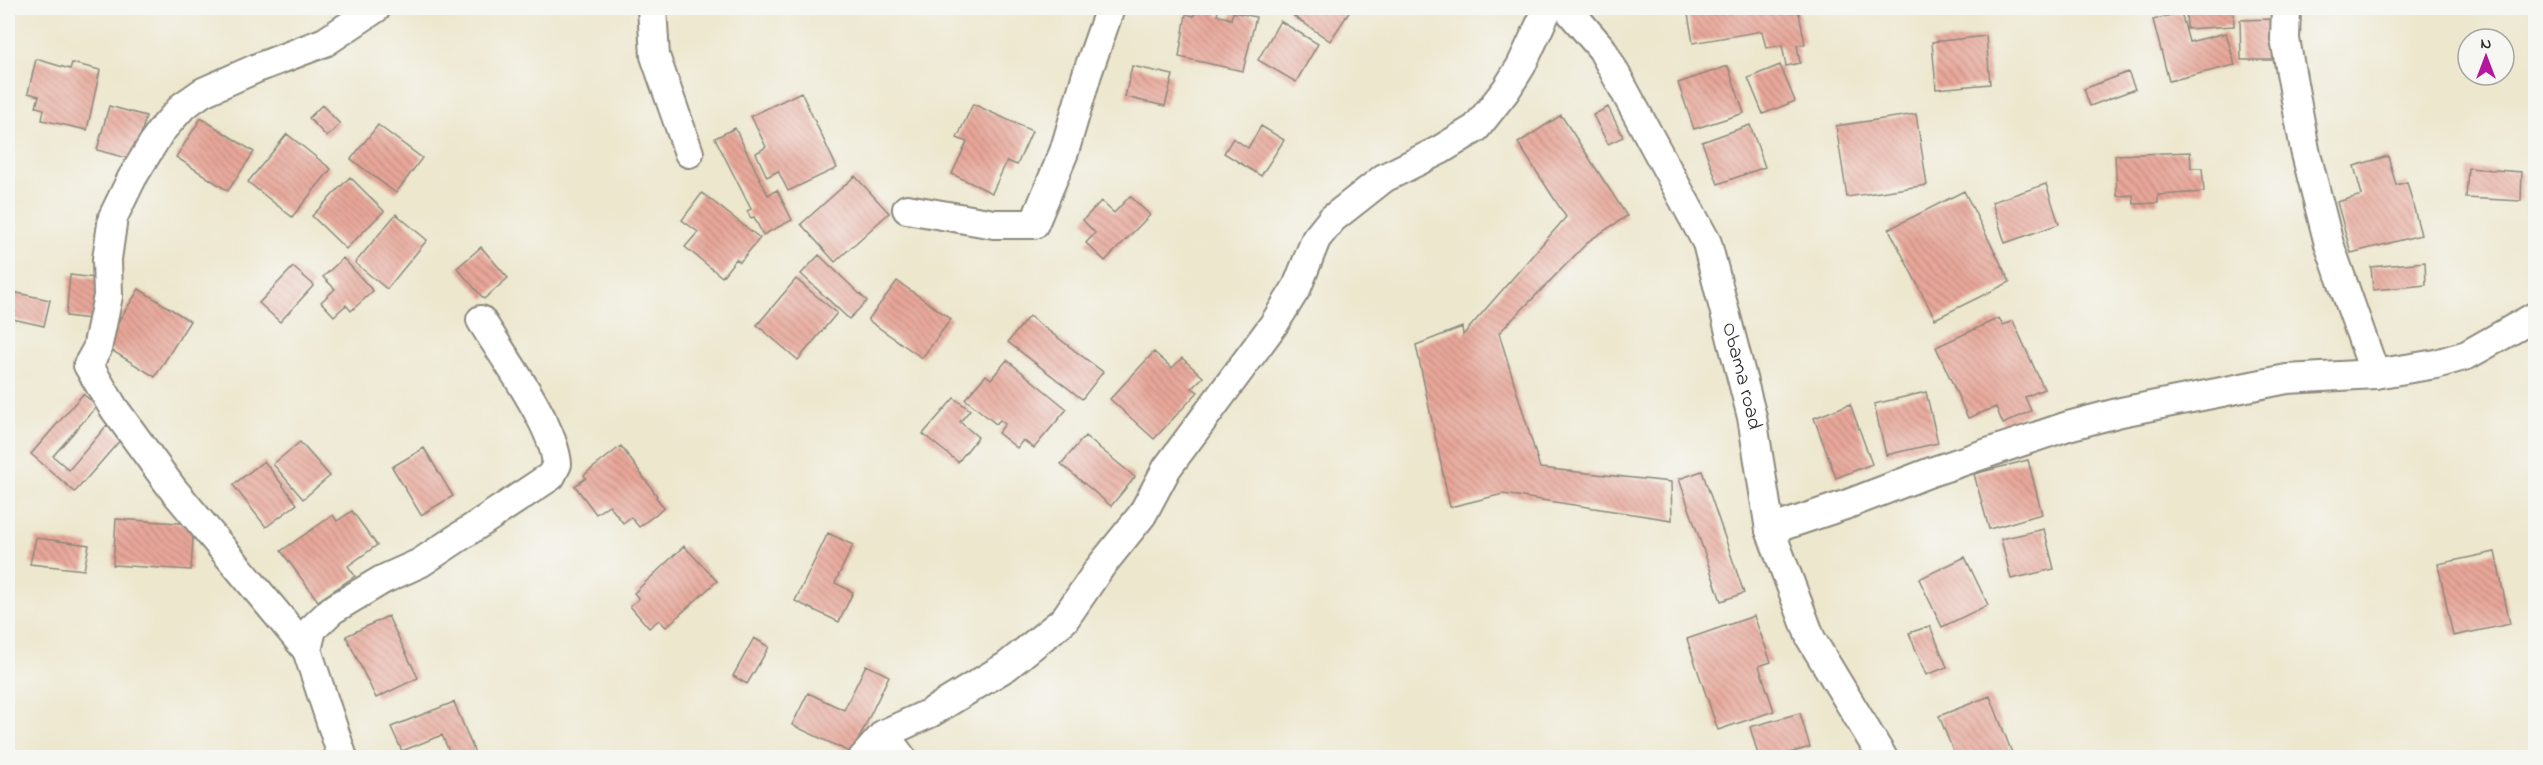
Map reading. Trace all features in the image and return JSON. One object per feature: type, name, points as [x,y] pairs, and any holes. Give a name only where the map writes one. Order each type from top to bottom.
[{"type":"street","points":[[343,758],[307,650],[172,488],[113,407],[88,365],[97,349],[106,305],[107,259],[113,218],[132,178],[160,132],[183,106],[203,92],[241,74],[325,42],[376,8]]},
{"type":"street","points":[[652,8],[655,56],[689,153]]},
{"type":"street","points":[[907,209],[994,224],[1034,224],[1064,152],[1087,74],[1110,8]]},
{"type":"street","points":[[863,758],[884,734],[930,712],[1007,666],[1064,620],[1101,566],[1142,515],[1167,468],[1274,324],[1297,287],[1316,239],[1357,198],[1384,178],[1440,150],[1476,128],[1506,90],[1521,66],[1548,8]]},
{"type":"street","name":"Obama road","points":[[1567,8],[1602,49],[1707,243],[1752,417],[1770,530],[1811,639],[1883,758]]},
{"type":"street","points":[[2286,8],[2284,39],[2290,80],[2311,171],[2329,244],[2375,375]]},
{"type":"street","points":[[1770,530],[2068,426],[2121,412],[2287,379],[2375,375],[2436,364],[2467,355],[2535,316]]},
{"type":"street","points":[[307,650],[312,629],[332,610],[382,580],[420,563],[545,480],[555,470],[557,457],[543,421],[481,320]]},
{"type":"street","points":[[884,734],[902,758]]},
{"type":"building","points":[[915,8],[943,8],[944,9],[916,13]]},
{"type":"building","points":[[1196,8],[1219,8],[1217,15],[1231,19],[1233,12],[1256,17],[1243,71],[1179,57],[1186,14],[1194,16]]},
{"type":"building","points":[[1291,8],[1352,8],[1330,41],[1288,12]]},
{"type":"building","points":[[1687,8],[1798,8],[1805,44],[1797,45],[1800,63],[1786,66],[1782,45],[1766,48],[1762,31],[1693,43]]},
{"type":"building","points":[[2186,8],[2233,8],[2234,26],[2187,29]]},
{"type":"building","points":[[2181,12],[2189,42],[2226,33],[2235,65],[2169,81],[2153,20]]},
{"type":"building","points":[[2273,19],[2274,60],[2241,60],[2240,20]]},
{"type":"building","points":[[1280,21],[1318,44],[1296,82],[1258,60]]},
{"type":"building","points":[[1986,36],[1990,84],[1936,89],[1932,42]]},
{"type":"building","points":[[36,59],[70,69],[72,63],[100,70],[87,130],[42,120],[44,109],[36,107],[39,96],[28,93]]},
{"type":"building","points":[[1780,65],[1795,101],[1763,114],[1748,78]]},
{"type":"building","points":[[1132,66],[1173,75],[1165,106],[1125,97]]},
{"type":"building","points":[[1728,66],[1744,113],[1694,129],[1678,83]]},
{"type":"building","points":[[2128,72],[2135,89],[2090,106],[2084,89]]},
{"type":"building","points":[[801,92],[837,168],[788,191],[778,171],[767,177],[756,153],[766,147],[751,116]]},
{"type":"building","points":[[973,104],[1032,131],[1017,165],[1007,161],[992,193],[952,174],[967,142],[957,138]]},
{"type":"building","points":[[322,105],[340,124],[327,137],[309,118]]},
{"type":"building","points":[[109,106],[146,116],[134,160],[97,150]]},
{"type":"building","points":[[1608,107],[1623,137],[1608,144],[1593,115]]},
{"type":"building","points":[[1916,114],[1927,185],[1847,197],[1836,126]]},
{"type":"building","points":[[1561,115],[1627,216],[1590,240],[1499,333],[1540,468],[1671,482],[1672,520],[1503,494],[1450,507],[1416,345],[1462,327],[1463,335],[1566,217],[1518,143]]},
{"type":"building","points":[[201,118],[254,152],[228,191],[176,157]]},
{"type":"building","points":[[378,125],[422,158],[396,193],[351,159]]},
{"type":"building","points":[[1750,125],[1765,167],[1718,184],[1702,142]]},
{"type":"building","points":[[1261,126],[1284,140],[1261,176],[1224,153],[1233,138],[1248,148]]},
{"type":"building","points":[[735,128],[768,195],[777,190],[792,220],[763,235],[754,217],[751,218],[747,211],[751,209],[715,138]]},
{"type":"building","points":[[287,134],[331,169],[292,217],[248,182]]},
{"type":"building","points":[[2190,152],[2191,168],[2202,168],[2204,192],[2158,195],[2158,203],[2134,204],[2133,195],[2117,196],[2115,155]]},
{"type":"building","points":[[2388,156],[2396,185],[2407,182],[2421,235],[2351,253],[2337,202],[2362,195],[2354,166]]},
{"type":"building","points":[[2468,168],[2522,172],[2521,201],[2466,198]]},
{"type":"building","points":[[855,176],[889,213],[835,262],[801,224]]},
{"type":"building","points":[[350,177],[384,211],[346,249],[312,216]]},
{"type":"building","points":[[2046,184],[2059,224],[2005,243],[1992,202]]},
{"type":"building","points":[[1964,191],[2010,282],[1935,319],[1889,229]]},
{"type":"building","points":[[702,193],[760,238],[740,262],[736,259],[722,277],[685,247],[698,232],[682,220]]},
{"type":"building","points":[[1130,196],[1150,215],[1105,261],[1086,243],[1095,233],[1083,220],[1101,201],[1114,213]]},
{"type":"building","points":[[396,214],[427,240],[387,289],[355,263]]},
{"type":"building","points":[[481,247],[508,278],[484,299],[457,268]]},
{"type":"building","points":[[819,255],[867,301],[849,319],[801,274]]},
{"type":"building","points":[[343,258],[373,291],[351,311],[346,305],[334,316],[321,302],[335,289],[323,277]]},
{"type":"building","points":[[2425,262],[2426,285],[2373,290],[2371,267]]},
{"type":"building","points":[[293,267],[314,285],[280,322],[259,303]]},
{"type":"building","points":[[70,275],[104,279],[98,320],[66,316]]},
{"type":"building","points":[[796,279],[837,313],[798,360],[757,325]]},
{"type":"building","points":[[897,281],[951,319],[922,358],[868,320]]},
{"type":"building","points":[[139,289],[190,321],[155,377],[103,345]]},
{"type":"building","points":[[8,291],[50,300],[44,326],[8,318]]},
{"type":"building","points":[[1029,316],[1103,372],[1082,399],[1008,342]]},
{"type":"building","points":[[1999,318],[2003,325],[2013,321],[2044,389],[2025,397],[2031,411],[2003,424],[1996,407],[1968,418],[1936,347]]},
{"type":"building","points":[[1154,352],[1172,368],[1182,358],[1203,377],[1192,388],[1198,392],[1154,439],[1110,399]]},
{"type":"building","points":[[1007,360],[1067,409],[1034,448],[1023,440],[1017,448],[998,433],[1005,424],[1000,420],[996,424],[965,399],[986,375],[991,379]]},
{"type":"building","points":[[1926,392],[1938,443],[1886,455],[1874,404]]},
{"type":"building","points":[[83,394],[97,406],[53,456],[69,470],[107,425],[122,438],[75,492],[31,454]]},
{"type":"building","points":[[954,398],[970,410],[960,422],[978,437],[958,462],[923,434]]},
{"type":"building","points":[[1850,404],[1872,464],[1836,478],[1814,418]]},
{"type":"building","points":[[1085,436],[1135,477],[1111,506],[1061,464]]},
{"type":"building","points":[[300,442],[330,476],[303,499],[273,464]]},
{"type":"building","points":[[621,446],[664,508],[639,527],[631,517],[623,523],[609,505],[596,514],[575,486],[586,478],[584,475]]},
{"type":"building","points":[[424,448],[453,496],[421,515],[392,467]]},
{"type":"building","points":[[2028,460],[2042,514],[1989,529],[1974,474]]},
{"type":"building","points":[[264,461],[297,504],[266,527],[233,485]]},
{"type":"building","points":[[1702,471],[1744,593],[1721,601],[1679,479]]},
{"type":"building","points":[[352,511],[377,545],[348,566],[355,576],[318,601],[281,551],[333,515],[337,521]]},
{"type":"building","points":[[116,519],[194,524],[191,570],[113,565]]},
{"type":"building","points":[[2044,529],[2054,569],[2011,579],[2001,539]]},
{"type":"building","points":[[828,533],[853,545],[835,583],[853,592],[839,622],[795,601]]},
{"type":"building","points":[[36,538],[89,545],[84,570],[30,564]]},
{"type":"building","points":[[684,546],[717,581],[666,627],[659,620],[649,628],[630,606],[639,599],[634,593]]},
{"type":"building","points":[[2495,552],[2510,624],[2453,636],[2438,564]]},
{"type":"building","points":[[1965,557],[1988,605],[1942,627],[1919,579]]},
{"type":"building","points":[[388,616],[418,678],[376,698],[346,636]]},
{"type":"building","points":[[1754,616],[1771,662],[1759,666],[1774,711],[1718,730],[1687,639]]},
{"type":"building","points":[[1930,626],[1947,667],[1926,675],[1909,633]]},
{"type":"building","points":[[754,638],[769,647],[747,684],[733,676]]},
{"type":"building","points":[[866,665],[889,676],[852,753],[792,725],[808,693],[844,710]]},
{"type":"building","points":[[1990,696],[2014,758],[1956,758],[1939,716]]},
{"type":"building","points":[[454,702],[477,758],[452,758],[442,735],[402,751],[391,727]]},
{"type":"building","points":[[1800,713],[1810,747],[1773,758],[1759,758],[1750,727]]}]
